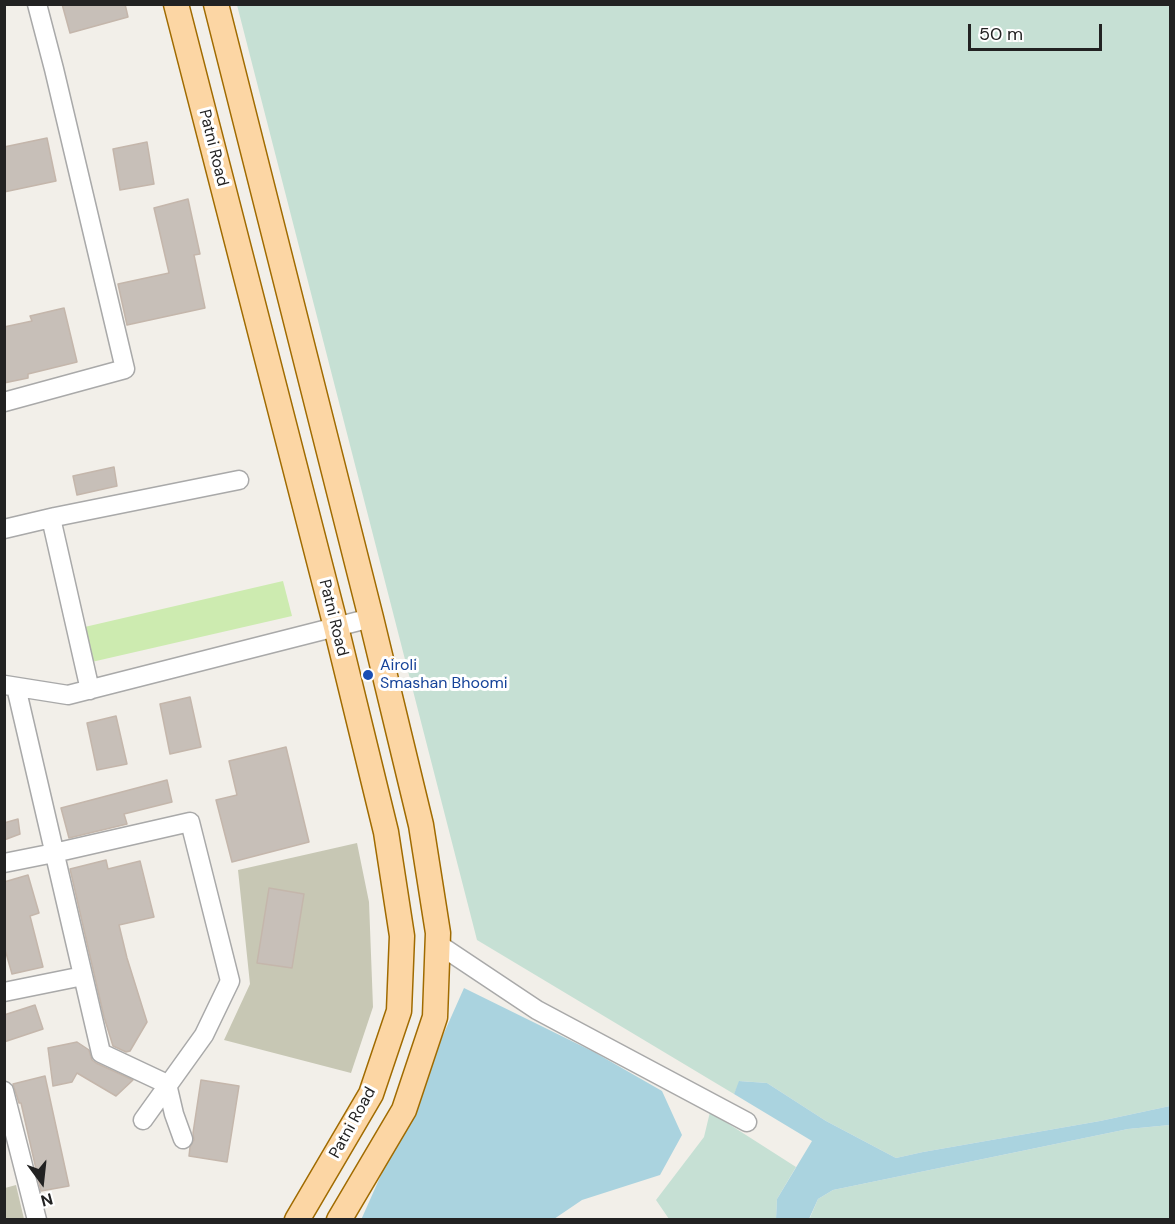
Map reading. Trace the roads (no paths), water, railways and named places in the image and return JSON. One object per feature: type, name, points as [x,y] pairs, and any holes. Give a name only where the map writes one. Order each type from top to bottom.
[{"type":"main road","name":"Patni Road","points":[[176,4],[336,627],[386,832],[402,936],[399,1011],[371,1094],[297,1220]]},
{"type":"main road","points":[[216,4],[422,825],[438,933],[435,1017],[404,1110],[339,1220]]},
{"type":"street","points":[[4,402],[125,369],[54,69],[36,4]]},
{"type":"street","points":[[4,529],[239,480]]},
{"type":"street","points":[[51,518],[90,690]]},
{"type":"street","points":[[167,1084],[101,1053],[54,854],[10,686],[68,695],[371,618]]},
{"type":"street","points":[[4,863],[54,854],[190,822],[230,981],[204,1035],[143,1120]]},
{"type":"street","points":[[438,944],[537,1010],[747,1122]]},
{"type":"street","points":[[4,992],[83,976]]},
{"type":"street","points":[[167,1084],[183,1139]]},
{"type":"street","points":[[4,1091],[37,1220]]},
{"type":"water","points":[[464,988],[594,1052],[662,1091],[682,1135],[660,1175],[582,1200],[554,1219],[361,1220]]},
{"type":"water","points":[[739,1081],[767,1083],[826,1121],[896,1158],[1170,1106],[1170,1125],[1128,1129],[833,1190],[818,1199],[809,1219],[776,1219],[777,1199],[812,1141],[734,1094]]},
{"type":"place","name":"Airoli Smashan Bhoomi","points":[[368,675]]}]
